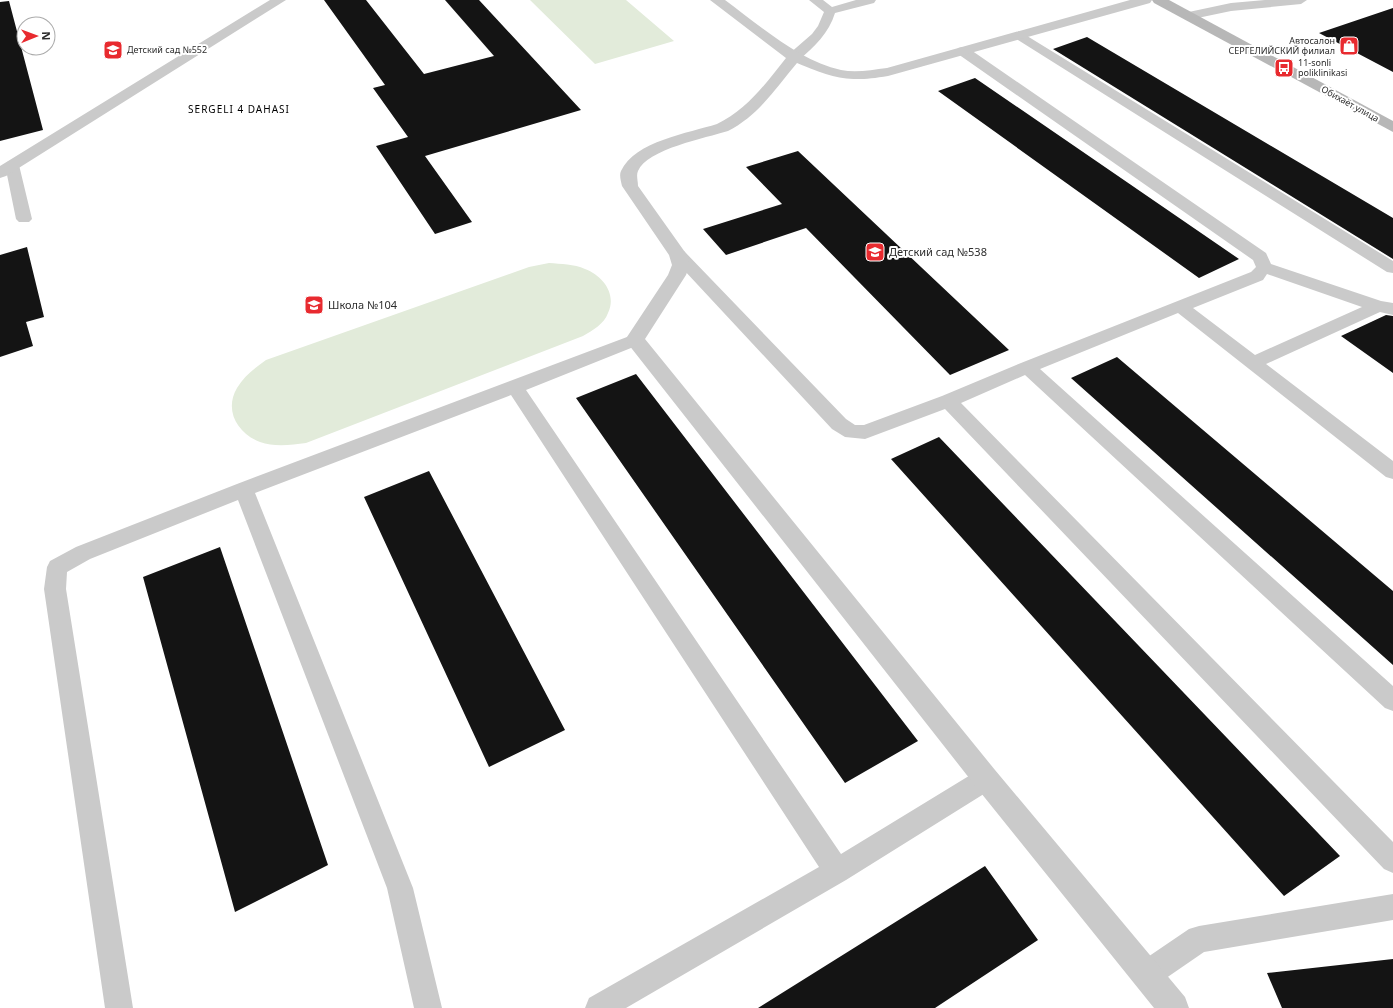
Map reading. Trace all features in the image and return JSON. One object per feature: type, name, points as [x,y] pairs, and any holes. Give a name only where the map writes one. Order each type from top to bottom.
[{"type":"street","points":[[6,169],[279,0]]},
{"type":"street","points":[[717,0],[794,57],[838,74],[858,76],[888,72],[1145,0]]},
{"type":"street","name":"Обихаёт улица","points":[[1159,0],[1393,127]]},
{"type":"street","points":[[794,57],[750,110],[732,124],[653,151],[636,159],[631,164],[628,175],[630,186],[678,255],[681,265],[677,275],[635,340],[986,779],[1174,1008]]},
{"type":"lane","points":[[815,0],[830,11]]},
{"type":"lane","points":[[830,11],[870,0]]},
{"type":"lane","points":[[1188,16],[1231,7],[1301,0]]},
{"type":"lane","points":[[794,57],[812,42],[826,26],[830,11]]},
{"type":"lane","points":[[1019,35],[1393,268]]},
{"type":"lane","points":[[963,51],[1260,257],[1264,267]]},
{"type":"lane","points":[[6,169],[24,219]]},
{"type":"lane","points":[[678,255],[839,424],[852,432],[865,432],[948,401],[1027,367],[1257,276],[1264,267]]},
{"type":"lane","points":[[1264,267],[1386,307]]},
{"type":"lane","points":[[1180,306],[1393,472]]},
{"type":"lane","points":[[1254,363],[1386,307]]},
{"type":"lane","points":[[119,1008],[55,589],[57,567],[83,553],[244,489],[635,340]]},
{"type":"lane","points":[[1027,367],[1393,701]]},
{"type":"lane","points":[[515,387],[837,871]]},
{"type":"lane","points":[[948,401],[1393,860]]},
{"type":"lane","points":[[244,489],[400,888],[428,1008]]},
{"type":"lane","points":[[599,1008],[837,871],[986,779]]},
{"type":"lane","points":[[1146,975],[1199,939],[1393,907]]},
{"type":"green space","points":[[530,0],[626,0],[674,41],[595,64]]},
{"type":"green space","points":[[549,263],[581,267],[592,272],[607,286],[611,299],[608,313],[598,326],[583,336],[306,443],[289,445],[265,444],[245,433],[235,420],[232,412],[232,404],[233,396],[237,388],[246,376],[266,360],[529,267]]},
{"type":"building","points":[[324,0],[366,0],[424,74],[494,56],[445,0],[479,0],[581,110],[425,156],[472,222],[435,234],[376,146],[408,137],[373,88],[385,85]]},
{"type":"building","points":[[9,1],[16,28],[16,56],[23,56],[43,130],[0,141],[0,2]]},
{"type":"building","points":[[1393,8],[1393,72],[1319,33]]},
{"type":"building","points":[[1087,37],[1393,218],[1393,259],[1053,49]]},
{"type":"building","points":[[975,78],[1239,259],[1199,278],[938,91]]},
{"type":"building","points":[[798,151],[1009,350],[950,375],[806,228],[726,255],[703,229],[782,204],[746,167]]},
{"type":"building","points":[[27,247],[44,317],[26,322],[33,346],[0,357],[0,255]]},
{"type":"building","points":[[1386,315],[1393,316],[1393,373],[1341,336]]},
{"type":"building","points":[[1117,357],[1393,591],[1393,665],[1071,378]]},
{"type":"building","points":[[636,374],[918,741],[845,783],[576,398]]},
{"type":"building","points":[[939,437],[1340,856],[1284,896],[891,459]]},
{"type":"building","points":[[429,471],[565,730],[489,767],[364,497]]},
{"type":"building","points":[[220,547],[328,865],[235,912],[143,577]]},
{"type":"building","points":[[985,866],[1038,940],[935,1008],[758,1008]]},
{"type":"building","points":[[1393,959],[1393,1008],[1282,1008],[1267,973]]},
{"type":"place","name":"Автосалон СЕРГЕЛИЙСКИЙ филиал","points":[[1349,46]]},
{"type":"place","name":"Детский сад №552","points":[[113,50]]},
{"type":"place","name":"11-sonli poliklinikasi","points":[[1284,68]]},
{"type":"place","name":"Детский сад №538","points":[[875,252]]},
{"type":"place","name":"Школа №104","points":[[314,305]]},
{"type":"district","name":"SERGELI 4 DAHASI","points":[[239,109]]}]
